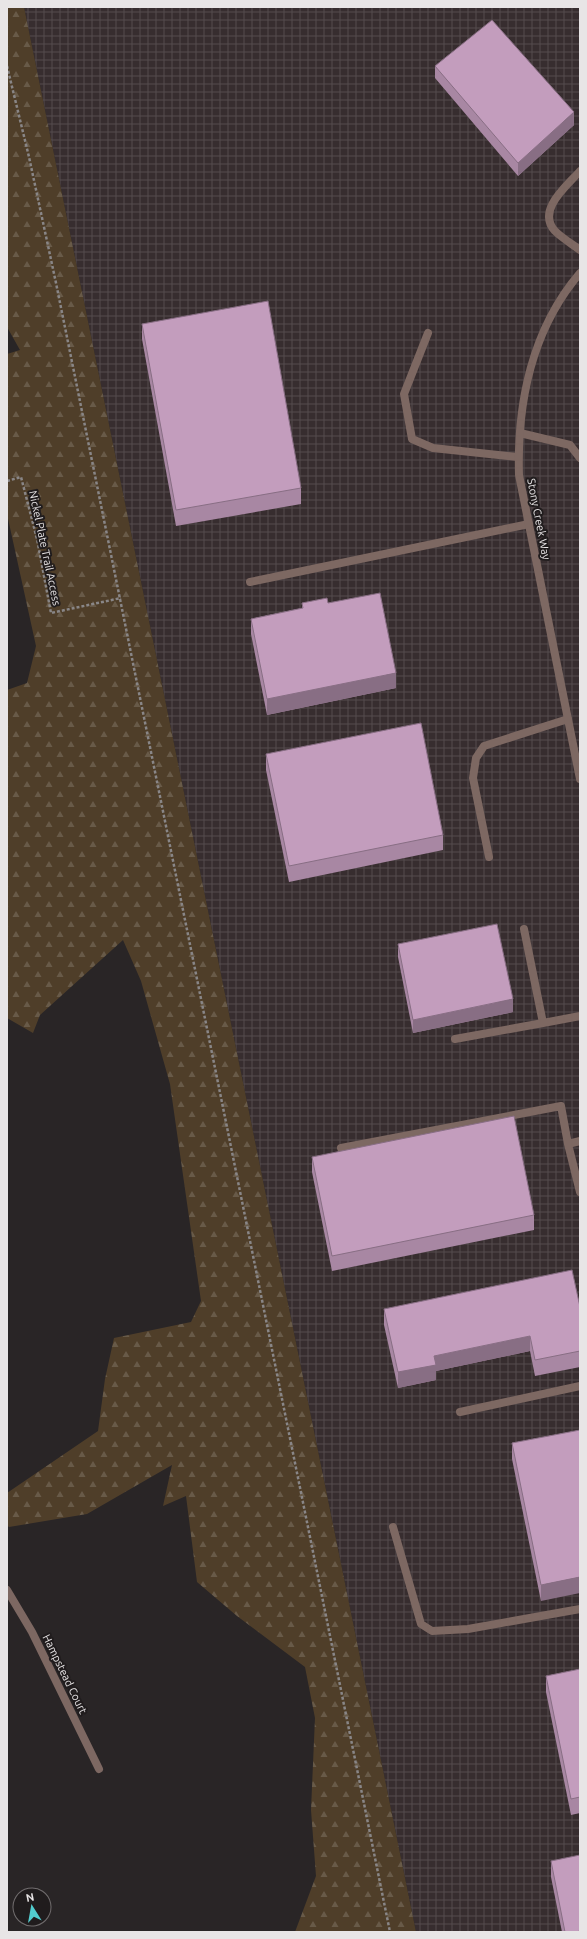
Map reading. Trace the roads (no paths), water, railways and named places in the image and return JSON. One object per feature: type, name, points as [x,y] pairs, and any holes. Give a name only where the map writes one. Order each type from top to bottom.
[{"type":"street","points":[[580,172],[552,202],[549,218],[554,231],[580,250]]},
{"type":"street","name":"Stony Creek Way","points":[[580,273],[561,299],[538,345],[529,371],[523,400],[518,458],[519,475],[580,778]]},
{"type":"street","points":[[428,333],[404,394],[412,439],[433,448],[518,458]]},
{"type":"street","points":[[520,433],[570,445],[580,458]]},
{"type":"street","points":[[250,582],[529,524]]},
{"type":"street","points":[[489,857],[473,778],[476,758],[484,746],[568,719]]},
{"type":"street","points":[[524,929],[542,1023]]},
{"type":"street","points":[[455,1039],[580,1016]]},
{"type":"street","points":[[342,1148],[561,1106],[568,1144],[580,1192]]},
{"type":"street","points":[[568,1144],[580,1141]]},
{"type":"street","points":[[460,1412],[580,1386]]},
{"type":"street","points":[[393,1527],[421,1624],[432,1631],[468,1629],[580,1610]]},
{"type":"street","name":"Hampstead Court","points":[[7,1590],[32,1632],[99,1769]]}]
